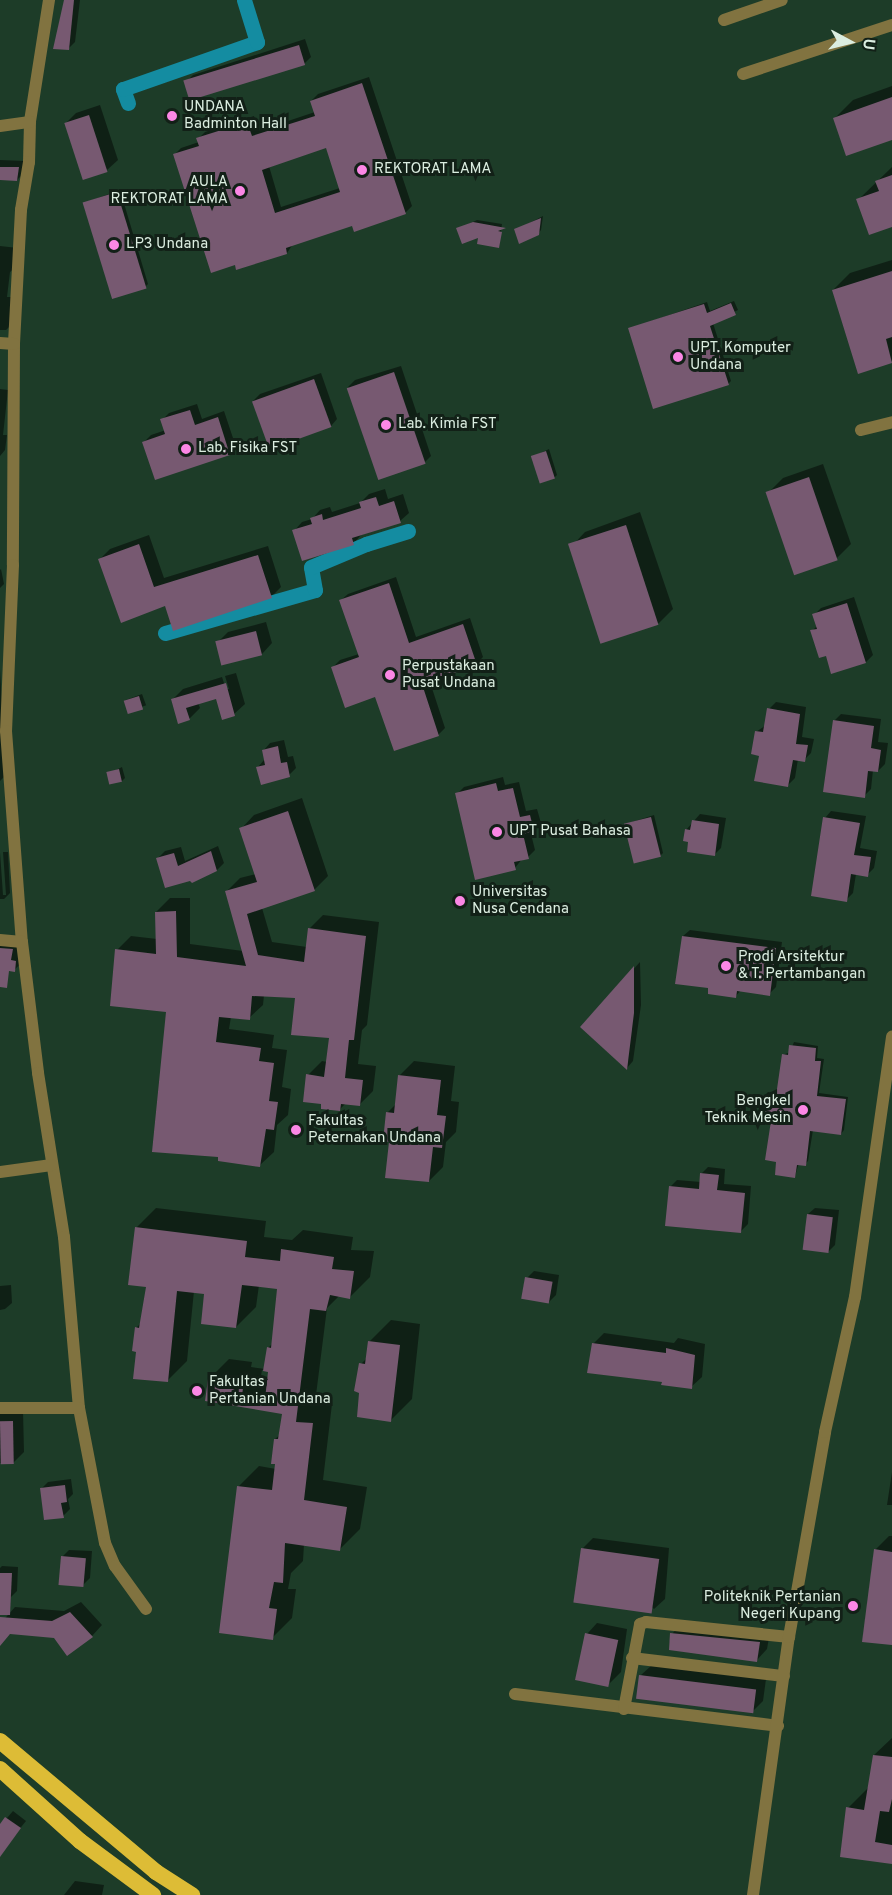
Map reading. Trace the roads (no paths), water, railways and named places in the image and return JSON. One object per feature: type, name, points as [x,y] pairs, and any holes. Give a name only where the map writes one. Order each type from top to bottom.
[{"type":"highway","points":[[0,1741],[156,1872],[192,1895]]},
{"type":"highway","points":[[0,1768],[80,1841],[153,1895]]},
{"type":"street","points":[[49,0],[30,122],[29,162],[21,210],[15,344],[13,565],[3,731],[22,942],[64,1237],[79,1408],[105,1543],[115,1566],[146,1609]]},
{"type":"street","points":[[724,20],[782,0]]},
{"type":"street","points":[[743,74],[892,25]]},
{"type":"street","points":[[0,126],[30,122]]},
{"type":"street","points":[[0,343],[15,344]]},
{"type":"street","points":[[861,430],[892,422]]},
{"type":"street","points":[[0,940],[22,942]]},
{"type":"street","points":[[753,1895],[789,1637],[825,1432],[855,1297],[892,1037]]},
{"type":"street","points":[[0,1172],[52,1165]]},
{"type":"street","points":[[0,1408],[79,1408]]},
{"type":"street","points":[[624,1709],[638,1628],[646,1622],[789,1637]]},
{"type":"street","points":[[632,1658],[784,1676]]},
{"type":"street","points":[[515,1694],[778,1726]]},
{"type":"waterway","points":[[128,103],[123,89],[257,42],[244,0]]},
{"type":"waterway","points":[[165,633],[315,590],[311,567],[366,544],[408,531]]},
{"type":"place","name":"UNDANA Badminton Hall","points":[[172,116]]},
{"type":"place","name":"REKTORAT LAMA","points":[[362,170]]},
{"type":"place","name":"AULA REKTORAT LAMA","points":[[240,191]]},
{"type":"place","name":"LP3 Undana","points":[[114,245]]},
{"type":"place","name":"UPT. Komputer Undana","points":[[678,357]]},
{"type":"place","name":"Lab. Kimia FST","points":[[386,425]]},
{"type":"place","name":"Lab. Fisika FST","points":[[186,449]]},
{"type":"place","name":"Perpustakaan Pusat Undana","points":[[390,675]]},
{"type":"place","name":"UPT Pusat Bahasa","points":[[497,832]]},
{"type":"place","name":"Universitas Nusa Cendana","points":[[460,901]]},
{"type":"place","name":"Prodi Arsitektur & T. Pertambangan","points":[[726,966]]},
{"type":"place","name":"Bengkel Teknik Mesin","points":[[803,1110]]},
{"type":"place","name":"Fakultas Peternakan Undana","points":[[296,1130]]},
{"type":"place","name":"Fakultas Pertanian Undana","points":[[197,1391]]},
{"type":"place","name":"Politeknik Pertanian Negeri Kupang","points":[[853,1606]]}]
